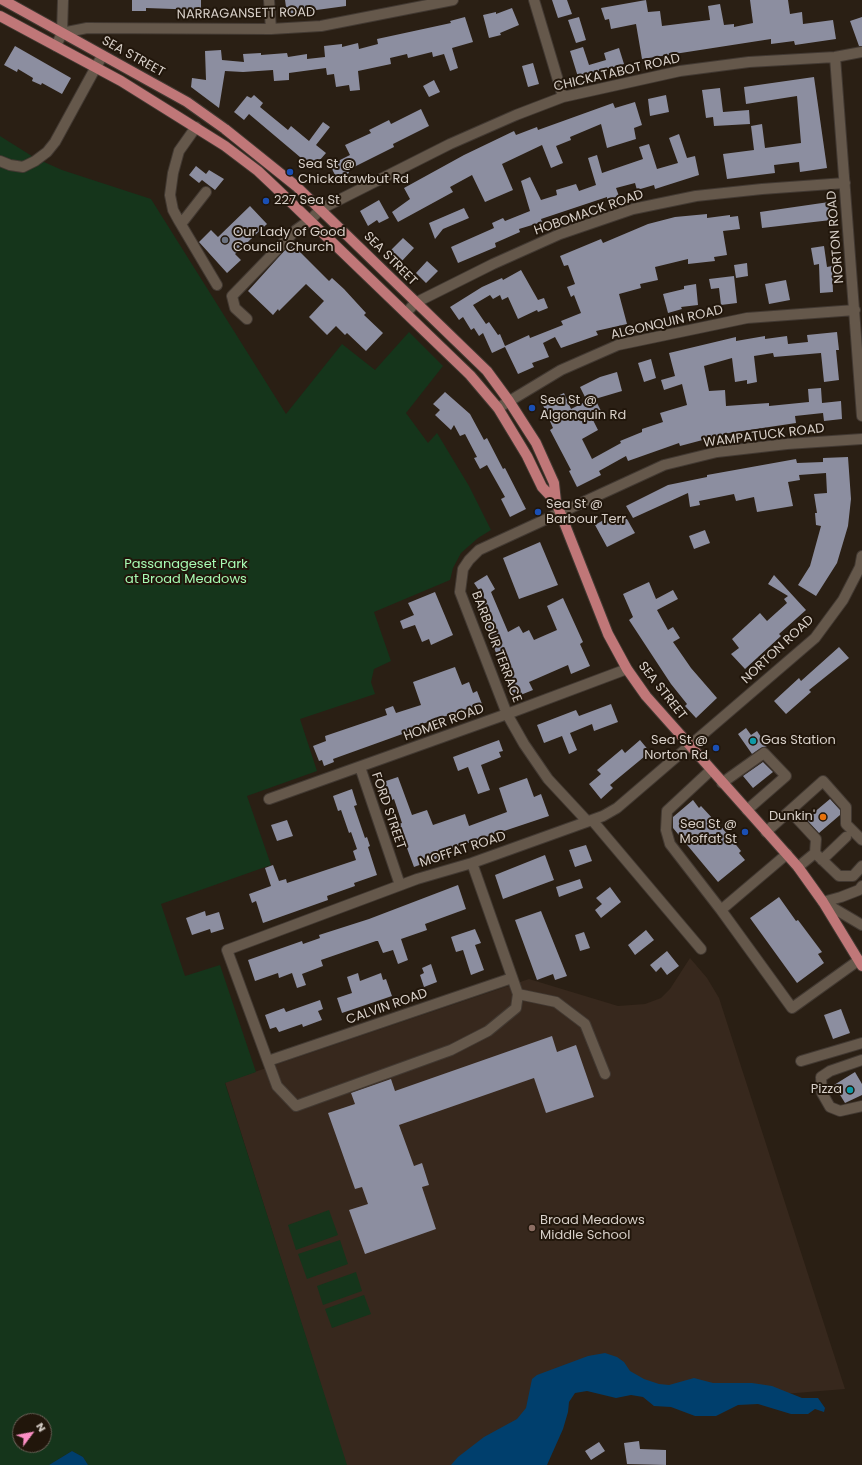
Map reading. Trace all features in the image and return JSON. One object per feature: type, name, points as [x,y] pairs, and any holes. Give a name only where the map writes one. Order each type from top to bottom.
[{"type":"main road","name":"SEA STREET","points":[[3,0],[194,106],[290,181],[321,209],[415,303],[487,371],[509,401],[536,443],[545,462],[554,483],[556,502],[608,634],[627,669],[646,696],[690,747],[798,867],[823,902],[861,963]]},
{"type":"main road","name":"SEA STREET","points":[[0,16],[164,106],[225,146],[258,171],[470,375],[498,408],[527,456],[542,487],[556,502]]},
{"type":"street","points":[[56,46],[62,33],[63,0]]},
{"type":"street","points":[[269,0],[271,29]]},
{"type":"street","name":"NARRAGANSETT ROAD","points":[[62,33],[87,28],[271,29],[321,26],[453,0]]},
{"type":"street","points":[[534,0],[563,97]]},
{"type":"street","name":"CHICKATABOT ROAD","points":[[247,319],[235,308],[232,296],[296,230],[310,220],[321,209],[450,144],[516,115],[563,97],[680,71],[749,62],[835,57],[862,52]]},
{"type":"street","points":[[0,161],[10,165],[23,167],[35,162],[47,152],[55,142],[102,56]]},
{"type":"street","name":"NORTON ROAD","points":[[835,57],[862,416]]},
{"type":"street","points":[[196,127],[179,151],[173,173],[170,195],[173,210],[217,285]]},
{"type":"street","name":"HOBOMACK ROAD","points":[[406,313],[415,303],[493,264],[560,234],[633,208],[704,195],[845,183]]},
{"type":"street","points":[[181,224],[206,192]]},
{"type":"street","name":"ALGONQUIN ROAD","points":[[498,408],[561,370],[618,345],[747,318],[855,310]]},
{"type":"street","name":"WAMPATUCK ROAD","points":[[561,514],[664,465],[717,452],[787,444],[862,438]]},
{"type":"street","name":"BARBOUR TERRACE","points":[[561,514],[479,550],[469,560],[463,569],[460,592],[507,714],[524,744],[548,779],[590,820],[701,949]]},
{"type":"street","name":"NORTON ROAD","points":[[690,747],[815,638],[843,600],[860,568],[862,556]]},
{"type":"street","name":"HOMER ROAD","points":[[269,799],[507,714],[627,669]]},
{"type":"street","name":"MOFFAT ROAD","points":[[268,1061],[227,950],[400,885],[472,862],[590,820],[617,808],[690,747]]},
{"type":"street","points":[[722,783],[764,753],[786,776],[746,810]]},
{"type":"street","name":"FORD STREET","points":[[360,767],[400,885]]},
{"type":"street","points":[[711,770],[668,812],[666,830],[670,844],[721,910],[792,1008],[861,963]]},
{"type":"street","points":[[766,832],[823,781],[846,807],[846,824],[862,840]]},
{"type":"street","points":[[790,811],[816,839],[818,856],[839,876],[853,876],[862,866]]},
{"type":"street","points":[[798,867],[818,856],[846,837]]},
{"type":"street","points":[[721,910],[786,854]]},
{"type":"street","points":[[268,1061],[277,1086],[296,1106],[472,1041],[488,1031],[516,1008],[518,994],[472,862]]},
{"type":"street","points":[[823,902],[859,890],[862,886]]},
{"type":"street","points":[[823,902],[862,925]]},
{"type":"street","name":"CALVIN ROAD","points":[[268,1061],[512,978]]},
{"type":"street","points":[[518,994],[556,1002],[585,1024],[605,1074]]},
{"type":"street","points":[[801,1061],[862,1043]]},
{"type":"street","points":[[862,1060],[830,1071],[821,1077],[822,1093],[830,1107],[840,1111],[862,1106]]},
{"type":"shaded area","name":"Broad Meadows Middle School","points":[[690,958],[707,978],[719,998],[845,1389],[710,1400],[574,1377],[480,1465],[346,1465],[225,1082],[529,979],[618,1006],[645,1004],[661,998],[670,989]]},
{"type":"green space","name":"Passanageset Park at Broad Meadows","points":[[0,136],[35,158],[62,170],[151,199],[286,414],[342,344],[375,370],[409,332],[443,366],[406,413],[428,443],[437,433],[469,486],[491,530],[478,538],[461,553],[453,568],[450,580],[374,612],[391,661],[374,669],[371,682],[375,694],[300,719],[317,771],[247,796],[271,865],[161,904],[185,976],[220,965],[256,1072],[225,1083],[347,1465],[88,1465],[83,1457],[72,1451],[49,1465],[0,1465]]},
{"type":"green space","points":[[329,1210],[338,1235],[296,1250],[288,1225]]},
{"type":"green space","points":[[340,1240],[348,1264],[307,1279],[298,1254]]},
{"type":"green space","points":[[356,1272],[362,1291],[323,1305],[317,1286]]},
{"type":"green space","points":[[364,1295],[371,1314],[332,1328],[325,1309]]},
{"type":"water","points":[[605,1353],[617,1357],[624,1362],[630,1371],[644,1379],[659,1384],[669,1385],[694,1378],[713,1383],[752,1383],[772,1386],[802,1398],[818,1398],[825,1408],[824,1412],[815,1409],[808,1414],[791,1414],[758,1404],[738,1405],[716,1416],[695,1416],[671,1407],[654,1406],[643,1397],[631,1395],[616,1398],[587,1391],[575,1393],[569,1402],[563,1429],[547,1465],[451,1465],[458,1457],[484,1437],[517,1419],[526,1408],[532,1379],[537,1375],[588,1356]]},
{"type":"water","points":[[72,1451],[83,1457],[88,1465],[49,1465]]},
{"type":"building","points":[[132,0],[201,0],[201,10],[146,8],[146,11],[132,11]]},
{"type":"building","points":[[285,0],[346,0],[346,6],[287,14]]},
{"type":"building","points":[[552,0],[567,0],[572,14],[558,18]]},
{"type":"building","points":[[646,0],[648,12],[660,11],[662,26],[710,20],[708,6],[720,4],[724,25],[734,24],[734,27],[753,23],[750,0],[788,0],[790,14],[802,12],[803,24],[833,20],[836,39],[795,45],[794,41],[771,44],[771,39],[642,59],[636,24],[611,29],[609,19],[605,20],[601,8]]},
{"type":"building","points":[[512,8],[519,25],[500,33],[501,35],[489,38],[483,15],[496,12],[496,14]]},
{"type":"building","points":[[465,17],[473,42],[452,48],[458,68],[450,71],[444,54],[433,57],[432,52],[408,58],[407,54],[390,58],[391,64],[358,71],[360,90],[350,91],[349,85],[336,87],[334,74],[327,75],[326,68],[289,73],[289,80],[274,81],[273,70],[243,72],[225,71],[219,108],[191,87],[192,78],[206,80],[205,51],[221,50],[222,60],[244,62],[243,54],[261,53],[261,55],[287,53],[288,57],[307,54],[307,59],[325,57],[324,46],[342,44],[342,47],[358,43],[359,49],[378,44],[377,39],[451,23],[450,21]]},
{"type":"building","points":[[579,17],[586,40],[576,43],[568,20]]},
{"type":"building","points":[[862,17],[862,46],[859,46],[850,21]]},
{"type":"building","points":[[15,46],[71,78],[62,94],[42,83],[41,85],[32,81],[33,78],[18,69],[17,72],[4,65]]},
{"type":"building","points":[[583,47],[589,65],[606,60],[604,53],[619,48],[624,64],[578,77],[570,51]]},
{"type":"building","points":[[533,63],[539,84],[528,87],[522,66]]},
{"type":"building","points":[[814,77],[827,168],[800,172],[799,162],[774,165],[775,173],[727,179],[723,154],[754,150],[751,126],[762,124],[765,148],[801,143],[797,96],[746,104],[744,87]]},
{"type":"building","points":[[434,80],[440,92],[429,97],[423,86]]},
{"type":"building","points":[[720,88],[723,112],[749,110],[750,124],[714,126],[713,117],[706,118],[702,90]]},
{"type":"building","points":[[254,95],[263,103],[260,107],[288,130],[291,126],[309,141],[323,122],[330,127],[316,145],[326,153],[313,168],[249,114],[244,120],[234,112],[247,96],[251,98]]},
{"type":"building","points":[[666,95],[669,112],[650,116],[648,99]]},
{"type":"building","points":[[635,102],[642,125],[634,128],[636,139],[607,148],[601,124],[570,137],[571,140],[556,146],[563,163],[551,168],[542,145],[502,164],[513,190],[485,202],[472,175],[450,187],[453,192],[398,222],[392,212],[410,199],[404,188],[464,155],[514,131],[516,135],[537,127],[538,130],[613,103],[615,108]]},
{"type":"building","points":[[421,109],[429,126],[393,144],[394,147],[348,170],[349,173],[337,179],[330,165],[350,155],[345,145],[371,133],[369,130],[389,120],[391,124]]},
{"type":"building","points":[[679,134],[687,158],[695,156],[699,175],[655,189],[654,185],[637,190],[635,183],[616,188],[619,196],[607,200],[607,197],[541,219],[542,222],[519,229],[520,232],[495,243],[496,247],[458,263],[451,247],[494,228],[492,223],[503,218],[505,221],[530,211],[521,181],[530,177],[541,200],[557,195],[556,190],[576,184],[579,191],[596,185],[588,158],[597,155],[602,173],[643,159],[639,147],[649,144],[657,169],[678,163],[669,138]]},
{"type":"building","points":[[196,166],[206,174],[209,170],[224,179],[215,190],[202,180],[199,183],[189,175]]},
{"type":"building","points":[[379,200],[389,218],[379,223],[377,220],[368,226],[360,211]]},
{"type":"building","points":[[829,202],[831,220],[762,228],[760,212]]},
{"type":"building","name":"Our Lady of Good Council Church","points":[[250,206],[267,224],[235,254],[241,260],[227,273],[199,242],[211,230],[218,237]]},
{"type":"building","points":[[464,208],[469,218],[443,229],[435,239],[429,223]]},
{"type":"building","points":[[707,214],[707,218],[730,215],[730,217],[738,216],[740,229],[723,231],[727,255],[714,257],[715,261],[688,264],[688,259],[655,267],[658,280],[640,284],[641,288],[619,294],[627,324],[596,331],[598,335],[561,348],[555,337],[543,343],[549,357],[532,363],[534,367],[518,374],[505,347],[492,353],[483,333],[479,336],[474,328],[471,330],[463,317],[459,320],[450,307],[482,287],[502,278],[503,280],[521,270],[538,300],[544,298],[548,308],[538,312],[537,310],[518,319],[508,297],[502,300],[500,295],[493,299],[490,295],[473,305],[486,324],[489,322],[498,335],[500,334],[505,346],[529,335],[530,338],[563,325],[561,321],[581,313],[574,295],[571,297],[567,287],[575,284],[568,265],[564,266],[560,256],[601,239],[603,243],[648,224],[675,217]]},
{"type":"building","points":[[403,238],[414,248],[401,262],[390,251]]},
{"type":"building","points":[[293,245],[329,281],[332,278],[344,289],[366,313],[364,315],[383,333],[366,351],[347,333],[345,335],[336,326],[327,335],[309,317],[324,301],[306,284],[273,315],[248,291],[286,249],[288,251]]},
{"type":"building","points":[[824,246],[827,267],[832,266],[833,292],[820,293],[819,264],[814,265],[811,248]]},
{"type":"building","points":[[427,261],[438,271],[426,283],[416,273]]},
{"type":"building","points":[[747,263],[748,276],[736,278],[734,265]]},
{"type":"building","points":[[734,276],[737,303],[721,305],[719,288],[711,289],[709,279]]},
{"type":"building","points":[[786,280],[790,300],[769,304],[765,284]]},
{"type":"building","points":[[696,284],[698,305],[681,307],[682,309],[668,313],[663,294],[684,289],[684,286]]},
{"type":"building","points":[[837,332],[839,350],[836,350],[839,380],[824,382],[821,353],[774,357],[773,353],[754,356],[757,382],[747,384],[747,380],[735,382],[732,358],[704,366],[709,391],[725,390],[726,406],[769,403],[769,406],[809,402],[808,389],[821,388],[822,403],[841,401],[842,419],[824,421],[823,413],[795,416],[796,423],[729,433],[680,446],[679,443],[628,461],[626,456],[599,471],[601,475],[577,487],[569,471],[571,470],[550,430],[553,428],[542,403],[564,393],[571,409],[587,401],[580,387],[600,377],[617,372],[622,391],[595,399],[603,415],[593,420],[598,430],[582,439],[592,459],[621,443],[620,441],[642,432],[642,429],[663,422],[660,413],[687,405],[682,384],[664,390],[661,380],[675,376],[669,353],[736,337],[736,341],[765,336],[765,339],[787,336],[788,344],[808,342],[807,335]]},
{"type":"building","points":[[651,359],[656,378],[644,382],[638,363]]},
{"type":"building","points":[[445,392],[470,414],[484,440],[487,438],[503,469],[505,468],[526,509],[510,517],[501,499],[505,497],[487,465],[480,469],[474,458],[477,457],[465,434],[460,436],[454,425],[451,430],[435,415],[440,410],[433,404]]},
{"type":"building","points":[[848,457],[851,499],[848,526],[837,563],[816,596],[798,585],[810,566],[821,526],[816,525],[815,513],[817,513],[814,494],[827,493],[826,473],[799,475],[800,480],[788,482],[793,506],[757,512],[754,497],[736,501],[734,494],[699,501],[700,505],[690,507],[688,493],[633,518],[626,506],[668,485],[707,477],[707,475],[796,459],[797,463],[823,462],[823,458]]},
{"type":"building","points":[[624,514],[635,533],[607,547],[595,525],[607,518],[609,522]]},
{"type":"building","points":[[705,530],[710,543],[694,549],[689,536]]},
{"type":"building","points":[[540,542],[558,585],[519,599],[503,558]]},
{"type":"building","points":[[487,575],[495,589],[491,592],[508,632],[519,626],[523,633],[529,630],[534,640],[557,630],[547,606],[563,598],[583,642],[580,644],[590,666],[571,674],[568,665],[529,682],[533,690],[513,698],[478,605],[486,601],[474,583]]},
{"type":"building","points":[[774,575],[806,610],[779,634],[781,636],[745,669],[731,654],[739,648],[732,639],[760,613],[767,621],[787,603],[784,599],[788,596],[768,584]]},
{"type":"building","points":[[649,582],[656,599],[673,590],[678,599],[657,610],[668,630],[673,627],[680,638],[673,642],[691,668],[717,698],[696,718],[685,706],[687,704],[671,684],[629,620],[633,617],[623,594]]},
{"type":"building","points":[[435,592],[453,635],[431,645],[429,639],[422,642],[415,625],[403,629],[400,621],[414,615],[408,603]]},
{"type":"building","points":[[839,647],[849,658],[809,690],[811,692],[786,714],[774,701],[799,678],[801,681]]},
{"type":"building","points":[[455,667],[462,685],[469,682],[473,693],[477,691],[482,704],[407,729],[408,732],[333,759],[334,762],[324,766],[322,760],[319,761],[313,746],[326,741],[325,736],[387,715],[385,709],[393,706],[396,713],[421,705],[413,682]]},
{"type":"building","points":[[611,704],[618,722],[594,731],[592,724],[570,733],[577,750],[569,754],[562,736],[544,743],[537,725],[576,710],[579,716]]},
{"type":"building","name":"Gas Station","points":[[746,728],[751,735],[757,731],[767,746],[752,754],[738,734]]},
{"type":"building","points":[[499,740],[503,751],[499,752],[501,757],[481,765],[490,790],[478,794],[468,767],[458,771],[453,757]]},
{"type":"building","points":[[640,740],[650,752],[610,785],[613,788],[601,799],[589,784],[601,774],[597,770],[622,749],[625,753]]},
{"type":"building","points":[[763,762],[773,772],[753,788],[743,776]]},
{"type":"building","points":[[398,777],[412,815],[427,810],[433,825],[465,814],[469,826],[507,812],[499,788],[527,778],[534,797],[541,794],[549,816],[450,849],[452,853],[414,867],[398,824],[402,823],[394,799],[390,801],[383,782]]},
{"type":"building","points":[[352,789],[357,805],[354,806],[365,838],[367,837],[370,846],[368,847],[377,875],[354,883],[355,886],[327,896],[328,900],[263,923],[256,901],[252,903],[249,894],[271,886],[265,868],[273,865],[279,881],[286,879],[287,883],[356,860],[353,851],[357,849],[351,832],[349,833],[341,810],[338,811],[333,796]]},
{"type":"building","name":"Dunkin'","points":[[830,799],[840,810],[840,815],[819,833],[806,819]]},
{"type":"building","points":[[693,800],[699,808],[701,806],[714,820],[715,819],[741,851],[739,853],[745,860],[718,882],[673,828],[673,817]]},
{"type":"building","points":[[287,820],[293,836],[277,841],[271,825]]},
{"type":"building","points":[[586,845],[592,861],[575,867],[569,850]]},
{"type":"building","points":[[545,855],[554,880],[503,899],[495,875]]},
{"type":"building","points":[[580,879],[583,888],[559,897],[556,887]]},
{"type":"building","points":[[458,885],[466,909],[425,924],[427,930],[401,939],[408,960],[398,964],[393,950],[383,953],[378,941],[376,941],[321,960],[323,966],[302,974],[306,985],[297,988],[292,973],[279,978],[278,973],[255,981],[248,960],[302,941],[303,944],[320,938],[319,935],[369,919]]},
{"type":"building","points":[[610,887],[621,902],[601,918],[595,910],[602,904],[596,898]]},
{"type":"building","points":[[779,897],[796,921],[798,920],[822,952],[818,954],[824,963],[797,983],[750,918]]},
{"type":"building","points":[[205,911],[206,916],[219,912],[224,929],[211,933],[210,929],[192,935],[186,918]]},
{"type":"building","points":[[541,911],[567,976],[555,980],[553,974],[537,980],[515,920]]},
{"type":"building","points":[[475,929],[481,943],[475,945],[484,970],[471,975],[463,950],[456,952],[451,937]]},
{"type":"building","points":[[646,930],[654,940],[635,955],[628,945]]},
{"type":"building","points":[[584,932],[590,948],[580,951],[575,935]]},
{"type":"building","points":[[667,951],[679,966],[667,975],[661,967],[656,972],[650,965]]},
{"type":"building","points":[[431,964],[437,982],[424,987],[420,975],[424,973],[422,968]]},
{"type":"building","points":[[358,973],[360,981],[381,973],[383,980],[386,979],[392,996],[342,1013],[337,998],[352,993],[347,977]]},
{"type":"building","points":[[320,1000],[323,1009],[318,1011],[322,1020],[303,1027],[302,1024],[279,1032],[276,1027],[270,1029],[265,1015],[284,1008],[286,1012]]},
{"type":"building","points":[[841,1009],[850,1033],[833,1039],[824,1015]]},
{"type":"building","points":[[552,1036],[557,1052],[576,1045],[594,1097],[546,1113],[534,1078],[399,1125],[414,1166],[422,1163],[429,1185],[422,1187],[436,1229],[365,1254],[349,1210],[368,1204],[362,1187],[355,1189],[328,1113],[355,1104],[351,1093],[391,1079],[395,1091]]},
{"type":"building","name":"Pizza","points":[[855,1072],[862,1084],[862,1095],[845,1103],[834,1085]]},
{"type":"building","points":[[639,1441],[640,1449],[666,1450],[666,1465],[627,1464],[624,1443]]},
{"type":"building","points":[[599,1442],[605,1451],[591,1460],[585,1451]]},
{"type":"place","name":"Sea St @ Chickatawbut Rd","points":[[290,172]]},
{"type":"place","name":"227 Sea St","points":[[266,201]]},
{"type":"place","name":"Our Lady of Good Council Church","points":[[225,240]]},
{"type":"place","name":"Sea St @ Algonquin Rd","points":[[532,408]]},
{"type":"place","name":"Sea St @ Barbour Terr","points":[[538,512]]},
{"type":"place","name":"Gas Station","points":[[753,741]]},
{"type":"place","name":"Sea St @ Norton Rd","points":[[716,748]]},
{"type":"place","name":"Dunkin'","points":[[823,817]]},
{"type":"place","name":"Sea St @ Moffat St","points":[[745,832]]},
{"type":"place","name":"Pizza","points":[[850,1090]]},
{"type":"place","name":"Broad Meadows Middle School","points":[[532,1228]]}]
